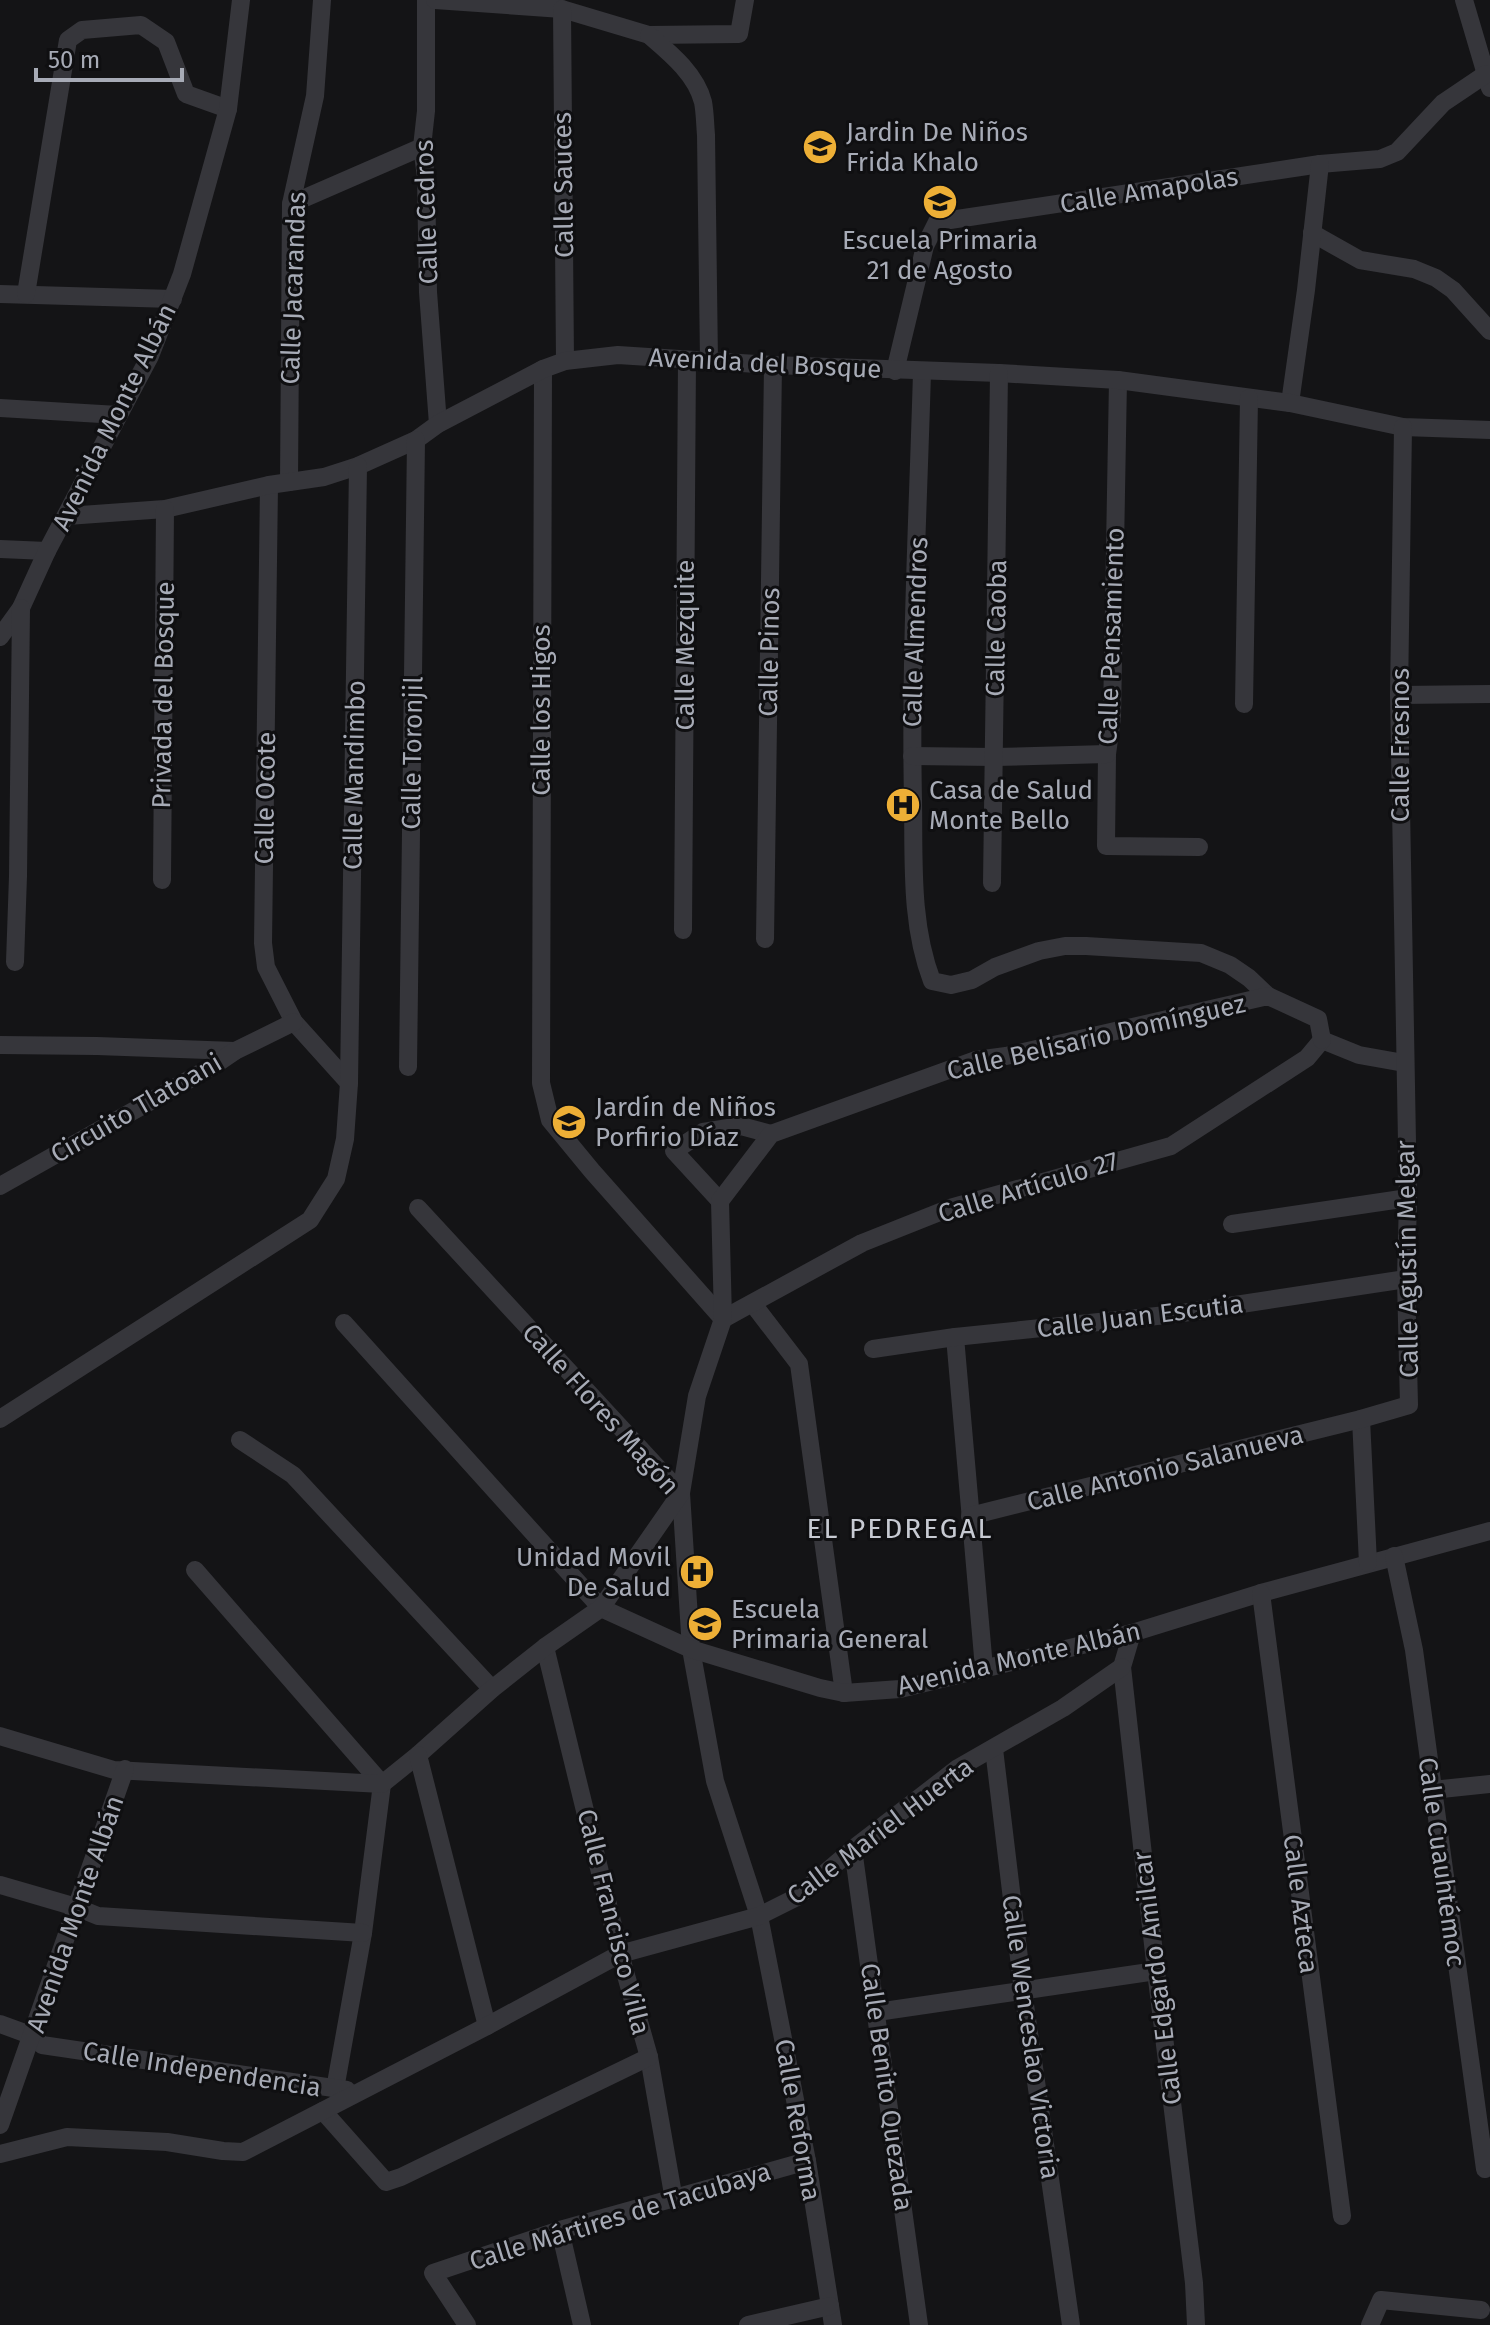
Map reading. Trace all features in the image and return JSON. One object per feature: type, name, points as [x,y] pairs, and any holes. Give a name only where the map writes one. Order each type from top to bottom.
[{"type":"street","name":"Avenida Monte Albán","points":[[0,637],[21,608],[47,551],[150,356],[173,299],[228,109],[241,0]]},
{"type":"street","name":"Calle Jacarandas","points":[[289,482],[291,204],[315,96],[322,0]]},
{"type":"street","name":"Calle Cedros","points":[[426,0],[426,111],[422,147],[438,424]]},
{"type":"street","points":[[435,0],[562,9],[649,35],[739,34],[745,0]]},
{"type":"street","points":[[595,20],[597,0]]},
{"type":"street","points":[[1464,0],[1488,81]]},
{"type":"street","name":"Calle Sauces","points":[[562,9],[565,361]]},
{"type":"street","points":[[26,294],[68,40],[82,30],[141,25],[166,42],[186,94],[228,109]]},
{"type":"street","points":[[649,35],[679,62],[702,100],[706,135],[709,361]]},
{"type":"street","name":"Calle Amapolas","points":[[895,371],[925,246],[937,222],[1320,164],[1380,159],[1397,152],[1443,103],[1488,81]]},
{"type":"street","points":[[291,204],[422,147]]},
{"type":"street","points":[[1290,403],[1320,164]]},
{"type":"street","points":[[1312,233],[1360,260],[1414,269],[1436,278],[1453,290],[1490,331]]},
{"type":"street","points":[[0,294],[173,299]]},
{"type":"street","name":"Avenida del Bosque","points":[[67,516],[165,509],[269,485],[324,477],[358,466],[416,440],[438,424],[543,369],[565,361],[618,355],[1118,380],[1290,403],[1403,427],[1490,430]]},
{"type":"street","name":"Calle Mezquite","points":[[683,930],[687,360]]},
{"type":"street","name":"Calle Pinos","points":[[765,939],[773,365]]},
{"type":"street","name":"Calle los Higos","points":[[543,369],[541,1083],[550,1120],[723,1319]]},
{"type":"street","name":"Calle Almendros","points":[[922,372],[912,756],[914,892],[923,959],[932,981],[951,985],[972,980],[995,967],[1039,951],[1086,946],[1201,953],[1230,965],[1268,996]]},
{"type":"street","name":"Calle Caoba","points":[[992,883],[999,373]]},
{"type":"street","name":"Calle Pensamiento","points":[[1118,380],[1112,717],[1107,754],[1106,846],[1199,847]]},
{"type":"street","points":[[1244,704],[1249,398]]},
{"type":"street","points":[[0,408],[118,415]]},
{"type":"street","name":"Calle Fresnos","points":[[1403,427],[1399,695],[1404,1063]]},
{"type":"street","name":"Calle Toronjil","points":[[408,1067],[416,440]]},
{"type":"street","name":"Calle Mandimbo","points":[[0,1419],[310,1220],[336,1179],[345,1139],[349,1083],[358,466]]},
{"type":"street","name":"Calle Ocote","points":[[269,485],[263,943],[266,967],[294,1022],[349,1083]]},
{"type":"street","name":"Privada del Bosque","points":[[162,880],[165,509]]},
{"type":"street","points":[[0,549],[47,551]]},
{"type":"street","points":[[15,962],[9,876],[21,608]]},
{"type":"street","points":[[1399,695],[1490,694]]},
{"type":"street","points":[[912,756],[1107,754]]},
{"type":"street","name":"Calle Belisario Domínguez","points":[[771,1134],[976,1060],[1006,1056],[1268,996],[1318,1019],[1322,1040]]},
{"type":"street","points":[[235,1051],[294,1022]]},
{"type":"street","points":[[1322,1040],[1359,1055],[1404,1063]]},
{"type":"street","name":"Calle Artículo 27","points":[[723,1319],[862,1243],[950,1208],[1171,1146],[1307,1058],[1322,1040]]},
{"type":"street","name":"Circuito Tlatoani","points":[[0,1045],[235,1051]]},
{"type":"street","name":"Circuito Tlatoani","points":[[0,1186],[235,1051]]},
{"type":"street","name":"Calle Agustín Melgar","points":[[1361,1419],[1409,1405],[1404,1063]]},
{"type":"street","points":[[335,2089],[363,1933],[382,1784],[492,1689],[601,1608],[681,1493],[697,1396],[723,1319],[720,1201],[771,1134],[741,1126],[703,1132],[674,1151],[720,1201]]},
{"type":"street","points":[[1232,1224],[1408,1198]]},
{"type":"street","name":"Calle Flores Magón","points":[[418,1208],[681,1493],[691,1649],[715,1781],[759,1916]]},
{"type":"street","name":"Calle Juan Escutia","points":[[873,1349],[955,1337],[1176,1314],[1406,1279]]},
{"type":"street","points":[[753,1304],[799,1364],[844,1693]]},
{"type":"street","points":[[344,1323],[601,1608]]},
{"type":"street","points":[[955,1337],[984,1668]]},
{"type":"street","points":[[1361,1419],[1368,1563]]},
{"type":"street","name":"Calle Antonio Salanueva","points":[[970,1516],[1361,1419]]},
{"type":"street","points":[[240,1440],[293,1475],[492,1689]]},
{"type":"street","name":"Avenida Monte Albán","points":[[601,1608],[691,1649],[820,1688],[844,1693],[900,1689],[1132,1633],[1261,1593],[1490,1531]]},
{"type":"street","name":"Calle Cuauhtémoc","points":[[1394,1556],[1414,1650],[1485,2169]]},
{"type":"street","points":[[195,1570],[382,1784]]},
{"type":"street","name":"Calle Azteca","points":[[1261,1593],[1342,2216]]},
{"type":"street","name":"Calle Edgardo Amilcar","points":[[1132,1633],[1122,1667],[1194,2283],[1196,2325]]},
{"type":"street","name":"Calle Francisco Villa","points":[[545,1647],[620,1954],[649,2057],[674,2200]]},
{"type":"street","name":"Calle Mariel Huerta","points":[[0,2154],[67,2137],[167,2142],[243,2152],[620,1954],[759,1916],[797,1897],[853,1849],[958,1768],[1063,1708],[1122,1667]]},
{"type":"street","points":[[0,1736],[114,1770],[125,1769]]},
{"type":"street","name":"Calle Wenceslao Victoria","points":[[994,1749],[1023,1991],[1071,2325]]},
{"type":"street","points":[[418,1755],[487,2026]]},
{"type":"street","name":"Avenida Monte Albán","points":[[0,2125],[125,1769],[382,1784]]},
{"type":"street","points":[[1432,1790],[1490,1784]]},
{"type":"street","name":"Calle Benito Quezada","points":[[853,1849],[919,2325]]},
{"type":"street","points":[[0,1885],[98,1916],[363,1933]]},
{"type":"street","name":"Calle Reforma","points":[[759,1916],[807,2161],[833,2325]]},
{"type":"street","points":[[877,2012],[1156,1971]]},
{"type":"street","name":"Calle Independencia","points":[[0,2024],[33,2036],[42,2045],[335,2089],[370,2087]]},
{"type":"street","points":[[323,2111],[386,2182],[649,2057]]},
{"type":"street","name":"Calle Mártires de Tacubaya","points":[[467,2325],[433,2273],[560,2230],[807,2161]]},
{"type":"street","points":[[560,2230],[582,2325]]},
{"type":"street","points":[[1370,2325],[1381,2300],[1485,2308]]},
{"type":"street","points":[[748,2325],[830,2306]]},
{"type":"street","points":[[1458,2325],[1485,2308]]},
{"type":"place","name":"Jardin De Niños Frida Khalo","points":[[820,147]]},
{"type":"place","name":"Escuela Primaria 21 de Agosto","points":[[940,202]]},
{"type":"place","name":"Casa de Salud Monte Bello","points":[[903,805]]},
{"type":"place","name":"Jardín de Niños Porfirio Díaz","points":[[569,1122]]},
{"type":"place","name":"Unidad Movil De Salud","points":[[697,1572]]},
{"type":"place","name":"Escuela Primaria General","points":[[705,1624]]},
{"type":"district","name":"EL PEDREGAL","points":[[900,1528]]}]
